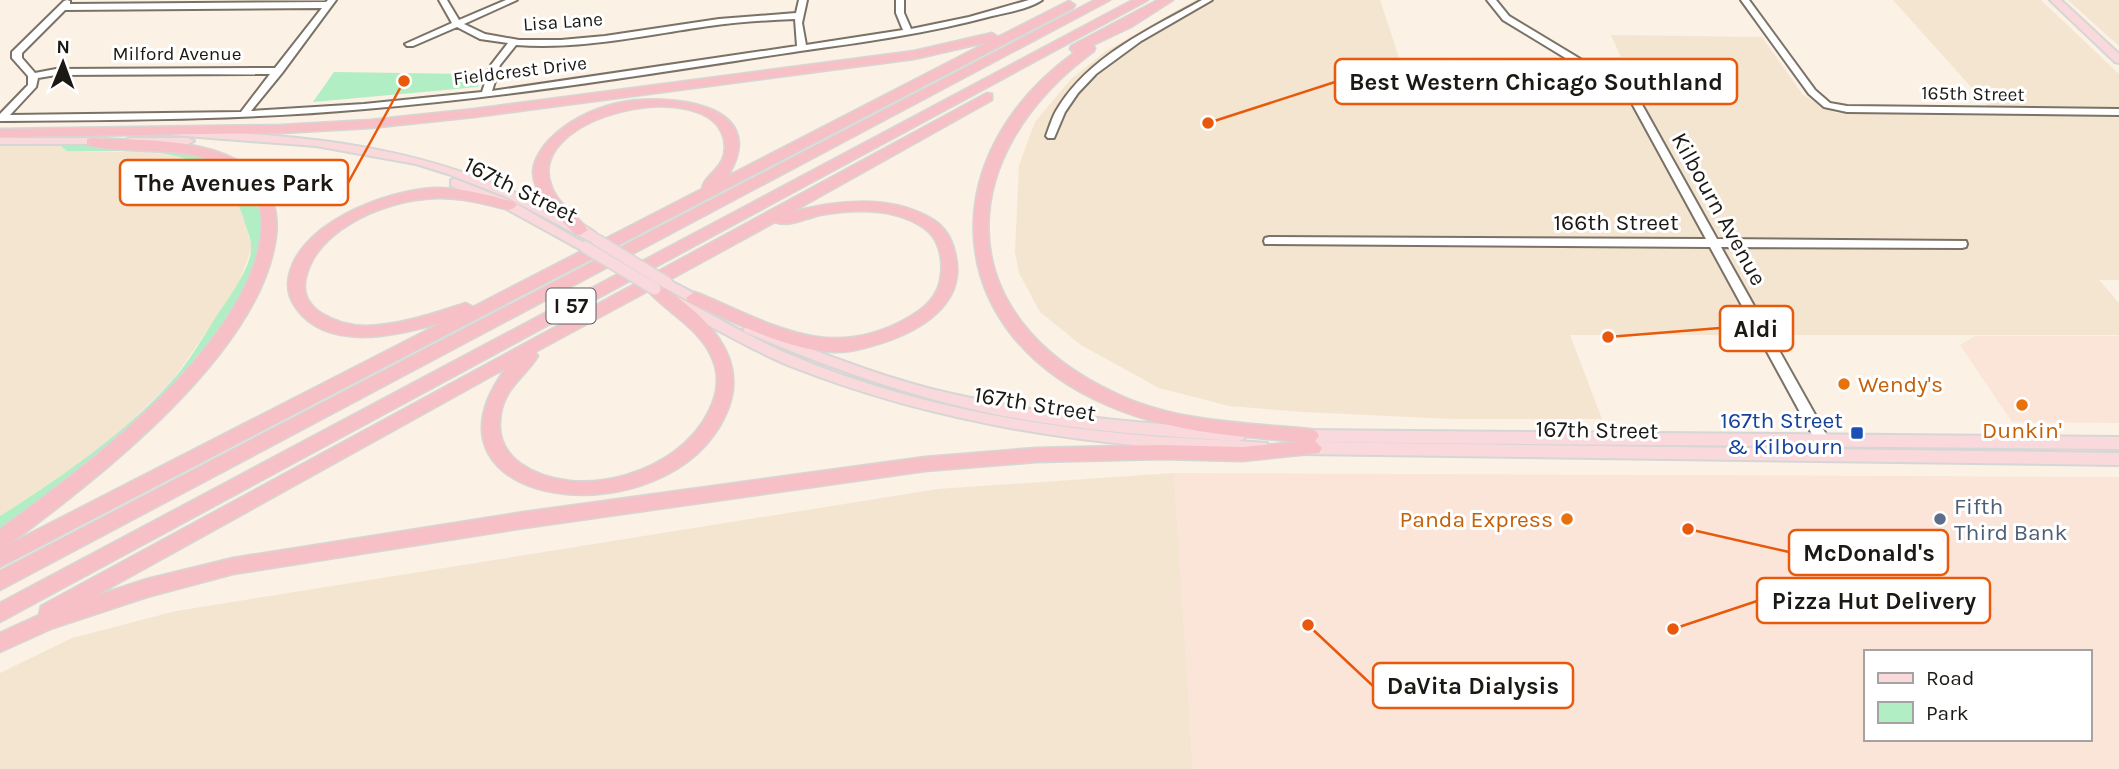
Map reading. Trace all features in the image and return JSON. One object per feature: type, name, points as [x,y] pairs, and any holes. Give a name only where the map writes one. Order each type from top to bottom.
[{"type":"highway","points":[[0,559],[1078,0]]},
{"type":"highway","name":"I 57","points":[[0,581],[1104,0]]},
{"type":"highway","name":"I 57","points":[[0,612],[1142,0]]},
{"type":"highway","points":[[0,641],[1167,0]]},
{"type":"highway","points":[[0,134],[281,129],[452,116],[914,55],[987,38],[1050,14]]},
{"type":"highway","points":[[1135,18],[1068,62],[1038,89],[1011,124],[995,157],[985,187],[981,245],[988,276],[1001,308],[1030,343],[1060,370],[1111,400],[1153,416],[1312,442]]},
{"type":"highway","points":[[580,230],[555,205],[541,183],[542,162],[555,141],[585,120],[624,106],[662,102],[703,109],[717,117],[730,131],[734,147],[730,161],[721,175],[709,186],[670,208],[661,217]]},
{"type":"highway","points":[[0,540],[86,478],[136,434],[183,387],[236,318],[259,278],[268,245],[270,216],[264,193],[236,165],[182,149],[79,141]]},
{"type":"highway","points":[[509,205],[464,195],[434,193],[374,206],[344,221],[323,237],[305,258],[294,279],[295,297],[309,315],[329,324],[354,331],[393,328],[487,302],[547,275]]},
{"type":"highway","points":[[694,298],[807,343],[837,346],[867,342],[916,321],[939,302],[947,283],[950,262],[943,241],[929,224],[904,213],[883,208],[840,206],[814,210],[733,239]]},
{"type":"highway","points":[[589,316],[577,327],[533,352],[516,366],[499,390],[491,409],[490,436],[505,462],[527,478],[551,486],[600,487],[649,473],[689,449],[716,416],[722,405],[727,381],[722,357],[709,336],[661,286]]},
{"type":"highway","points":[[0,641],[47,621],[148,588],[233,566],[524,520],[926,464],[1036,455],[1162,452],[1242,454],[1312,442]]},
{"type":"main road","points":[[2055,0],[2119,60]]},
{"type":"main road","name":"167th Street","points":[[0,134],[166,133],[253,136],[343,146],[451,171],[519,198],[597,240],[661,286],[694,298],[737,323],[799,351],[865,376],[937,397],[1038,418],[1171,433],[1312,442],[1832,456],[2119,459]]},
{"type":"main road","name":"167th Street","points":[[0,142],[160,140],[247,144],[335,153],[442,178],[509,205],[661,286],[793,361],[859,386],[931,408],[1037,430],[1184,444],[1822,439],[2119,443]]},
{"type":"street","points":[[443,0],[449,16],[458,24]]},
{"type":"street","points":[[410,44],[513,0]]},
{"type":"street","points":[[802,48],[799,16],[803,0]]},
{"type":"street","points":[[900,0],[900,13],[907,30]]},
{"type":"street","name":"Fieldcrest Drive","points":[[1,118],[309,111],[486,93],[802,48],[977,18],[1014,4],[1038,0]]},
{"type":"street","points":[[1051,136],[1055,119],[1074,90],[1100,65],[1129,45],[1208,0]]},
{"type":"street","name":"Kilbourn Avenue","points":[[1491,0],[1506,18],[1632,94],[1832,456]]},
{"type":"street","name":"165th Street","points":[[1745,0],[1812,92],[1827,105],[1847,109],[2119,112]]},
{"type":"street","points":[[1,118],[33,85],[33,76],[17,58],[18,52],[66,3],[331,3]]},
{"type":"street","points":[[244,114],[331,3]]},
{"type":"street","name":"Lisa Lane","points":[[458,24],[484,37],[513,43],[559,44],[730,20],[799,16]]},
{"type":"street","points":[[486,93],[496,65],[513,43]]},
{"type":"street","name":"Milford Avenue","points":[[33,76],[56,72],[279,71]]},
{"type":"street","name":"166th Street","points":[[1269,241],[1962,244]]},
{"type":"shaded area","points":[[1195,0],[1380,0],[1399,58],[1621,57],[1611,35],[1762,37],[1803,95],[1836,113],[1997,116],[1893,0],[2041,0],[2119,74],[2119,280],[2099,280],[2119,303],[2119,335],[1570,335],[1602,419],[1453,419],[1303,412],[1229,406],[1159,388],[1081,345],[1040,312],[1019,273],[1015,252],[1019,165],[1035,122],[1071,79],[1106,51]]},
{"type":"shaded area","points":[[2068,0],[2119,0],[2119,46]]},
{"type":"shaded area","points":[[0,146],[61,146],[68,151],[147,152],[176,156],[200,164],[223,182],[234,197],[241,209],[252,247],[238,285],[173,380],[122,430],[77,465],[0,516]]},
{"type":"shaded area","points":[[1975,336],[2119,336],[2119,423],[2012,422],[1960,345]]},
{"type":"shaded area","points":[[1174,473],[2119,477],[2119,769],[1193,769]]},
{"type":"shaded area","points":[[1174,473],[1193,769],[0,769],[0,673],[72,638],[176,611],[938,489]]},
{"type":"green space","points":[[334,72],[482,73],[478,87],[313,102]]},
{"type":"green space","points":[[61,146],[168,148],[194,154],[222,167],[235,176],[254,199],[260,212],[262,243],[255,267],[242,294],[225,322],[181,378],[103,455],[0,535],[0,516],[68,471],[111,438],[171,382],[191,357],[234,289],[245,271],[251,253],[250,240],[238,203],[228,187],[207,168],[167,154],[67,151]]},
{"type":"place","name":"The Avenues Park","points":[[404,81]]},
{"type":"place","name":"Best Western Chicago Southland","points":[[1208,123]]},
{"type":"place","name":"Aldi","points":[[1608,337]]},
{"type":"place","name":"Wendy's","points":[[1844,384]]},
{"type":"place","name":"Dunkin'","points":[[2022,405]]},
{"type":"place","name":"167th Street & Kilbourn","points":[[1857,433]]},
{"type":"place","name":"Panda Express","points":[[1567,519]]},
{"type":"place","name":"Fifth Third Bank","points":[[1940,519]]},
{"type":"place","name":"McDonald's","points":[[1688,529]]},
{"type":"place","name":"DaVita Dialysis","points":[[1308,625]]},
{"type":"place","name":"Pizza Hut Delivery","points":[[1673,629]]}]
